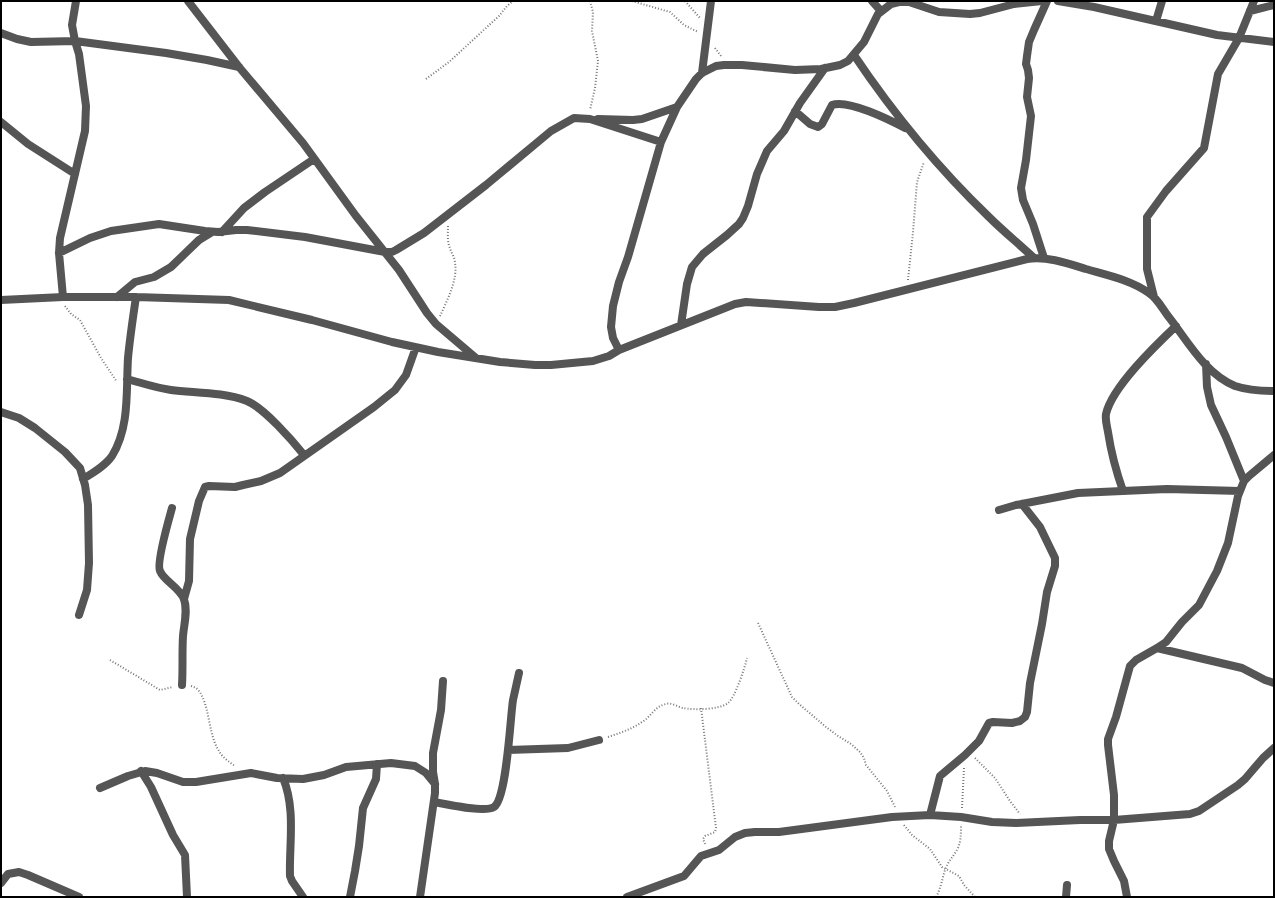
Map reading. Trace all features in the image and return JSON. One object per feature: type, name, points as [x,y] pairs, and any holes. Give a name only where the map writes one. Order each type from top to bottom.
[{"type":"street","points":[[60,298],[59,253],[62,229],[85,131],[86,117],[82,75],[72,25],[76,1]]},
{"type":"street","points":[[188,1],[238,68],[303,143],[356,216],[399,270],[427,313],[436,324],[476,358]]},
{"type":"street","points":[[702,73],[711,1]]},
{"type":"street","points":[[872,1],[881,11]]},
{"type":"street","points":[[619,350],[613,338],[611,327],[613,306],[619,282],[628,257],[661,142],[677,107],[702,73],[716,66],[734,65],[795,70],[825,68],[840,65],[848,61],[854,55],[864,42],[875,19],[881,11],[891,3],[905,1],[939,12],[956,14],[980,13],[1006,4],[1042,1]]},
{"type":"street","points":[[1044,258],[1033,224],[1023,200],[1021,188],[1031,116],[1027,97],[1029,78],[1026,64],[1027,56],[1029,42],[1047,1]]},
{"type":"street","points":[[1058,1],[1094,7],[1217,35],[1274,42]]},
{"type":"street","points":[[1156,21],[1162,1]]},
{"type":"street","points":[[1154,297],[1147,269],[1147,217],[1166,191],[1204,148],[1218,74],[1239,38],[1254,1]]},
{"type":"street","points":[[1250,11],[1274,5]]},
{"type":"street","points":[[1,33],[31,42],[75,41],[166,53],[207,60],[238,68]]},
{"type":"street","points":[[854,55],[908,130],[927,152],[988,216],[1034,258]]},
{"type":"street","points":[[681,325],[686,284],[692,267],[703,254],[739,224],[748,206],[757,174],[767,151],[784,130],[795,111],[825,68]]},
{"type":"street","points":[[795,111],[810,124],[818,127],[822,124],[832,105],[840,103],[874,113],[908,130]]},
{"type":"street","points":[[59,253],[90,238],[111,231],[159,224],[212,232],[242,229],[305,237],[392,252],[407,244],[450,214],[551,131],[574,118],[628,120],[642,119],[677,107]]},
{"type":"street","points":[[589,119],[661,142]]},
{"type":"street","points":[[1,122],[28,144],[75,174]]},
{"type":"street","points":[[222,232],[244,208],[314,159]]},
{"type":"street","points":[[117,297],[132,284],[154,277],[171,267],[199,240],[212,232]]},
{"type":"street","points":[[1,302],[60,298],[117,297],[229,300],[416,347],[500,362],[551,365],[593,361],[609,356],[619,350],[735,304],[746,302],[835,307],[969,273],[1034,258],[1044,258],[1068,263],[1136,285],[1154,297],[1194,350],[1217,374],[1234,385],[1255,390],[1274,391]]},
{"type":"street","points":[[83,479],[111,458],[122,433],[126,412],[128,357],[136,297]]},
{"type":"street","points":[[1123,491],[1110,450],[1106,412],[1131,372],[1176,326]]},
{"type":"street","points":[[182,685],[183,635],[186,615],[184,599],[189,581],[190,539],[204,487],[235,487],[261,481],[280,473],[374,407],[395,390],[406,375],[416,347]]},
{"type":"street","points":[[1206,364],[1207,387],[1211,405],[1244,481]]},
{"type":"street","points":[[127,379],[153,387],[233,397],[247,401],[262,411],[292,439],[304,455]]},
{"type":"street","points":[[1,412],[19,418],[35,428],[80,468],[88,504],[89,564],[87,590],[79,615]]},
{"type":"street","points":[[1127,897],[1124,881],[1109,849],[1114,820],[1114,795],[1108,752],[1108,739],[1116,717],[1130,666],[1136,660],[1166,642],[1182,622],[1199,605],[1217,571],[1228,543],[1240,491],[1244,481],[1274,455]]},
{"type":"street","points":[[998,510],[1078,493],[1167,489],[1240,491]]},
{"type":"street","points":[[930,815],[940,776],[968,752],[983,736],[989,723],[1012,723],[1020,721],[1025,717],[1027,712],[1030,683],[1047,592],[1055,566],[1055,558],[1036,521],[1022,504]]},
{"type":"street","points":[[172,508],[159,569],[162,574],[175,586],[184,599]]},
{"type":"street","points":[[1157,648],[1242,668],[1274,684]]},
{"type":"street","points":[[434,802],[489,809],[499,802],[519,673]]},
{"type":"street","points":[[420,897],[434,802],[435,784],[433,772],[433,753],[441,710],[443,681]]},
{"type":"street","points":[[508,750],[568,748],[599,740]]},
{"type":"street","points":[[627,897],[684,876],[701,856],[720,850],[735,837],[745,833],[779,832],[899,817],[930,815],[961,817],[992,822],[1027,822],[1114,820],[1182,815],[1199,811],[1242,782],[1274,748]]},
{"type":"street","points":[[100,788],[145,770],[179,781],[188,782],[246,774],[303,779],[315,777],[346,767],[391,763],[415,766],[426,772],[435,784]]},
{"type":"street","points":[[350,897],[359,846],[363,808],[376,780],[377,764]]},
{"type":"street","points":[[141,771],[151,787],[173,835],[185,855],[187,897]]},
{"type":"street","points":[[284,778],[288,790],[291,814],[290,876],[303,897]]},
{"type":"street","points":[[1,883],[8,874],[19,872],[79,897]]},
{"type":"street","points":[[1066,897],[1067,885]]},
{"type":"path","points":[[426,79],[449,62],[513,1]]},
{"type":"path","points":[[589,119],[598,61],[592,31],[593,12],[590,1]]},
{"type":"path","points":[[632,1],[670,12],[684,25],[706,36],[724,59],[734,65]]},
{"type":"path","points":[[685,1],[707,26]]},
{"type":"path","points":[[906,289],[917,182],[927,152]]},
{"type":"path","points":[[436,324],[450,294],[455,272],[455,260],[448,244],[450,214]]},
{"type":"path","points":[[60,298],[71,314],[80,320],[101,358],[126,396]]},
{"type":"path","points":[[758,623],[792,697],[826,727],[860,752],[866,765],[887,791],[899,817],[912,835],[930,849],[945,869],[959,876],[964,885],[975,897]]},
{"type":"path","points":[[599,740],[643,722],[659,706],[664,704],[683,708],[710,708],[722,706],[728,703],[734,696],[748,658]]},
{"type":"path","points":[[110,660],[160,690],[182,685],[195,687],[199,691],[206,707],[212,734],[219,752],[246,774]]},
{"type":"path","points":[[701,708],[716,828],[715,832],[705,836],[703,839],[707,853]]},
{"type":"path","points":[[936,897],[940,890],[945,869],[958,849],[960,842],[961,817],[968,752]]},
{"type":"path","points":[[968,752],[976,758],[995,778],[1010,801],[1027,822]]}]
